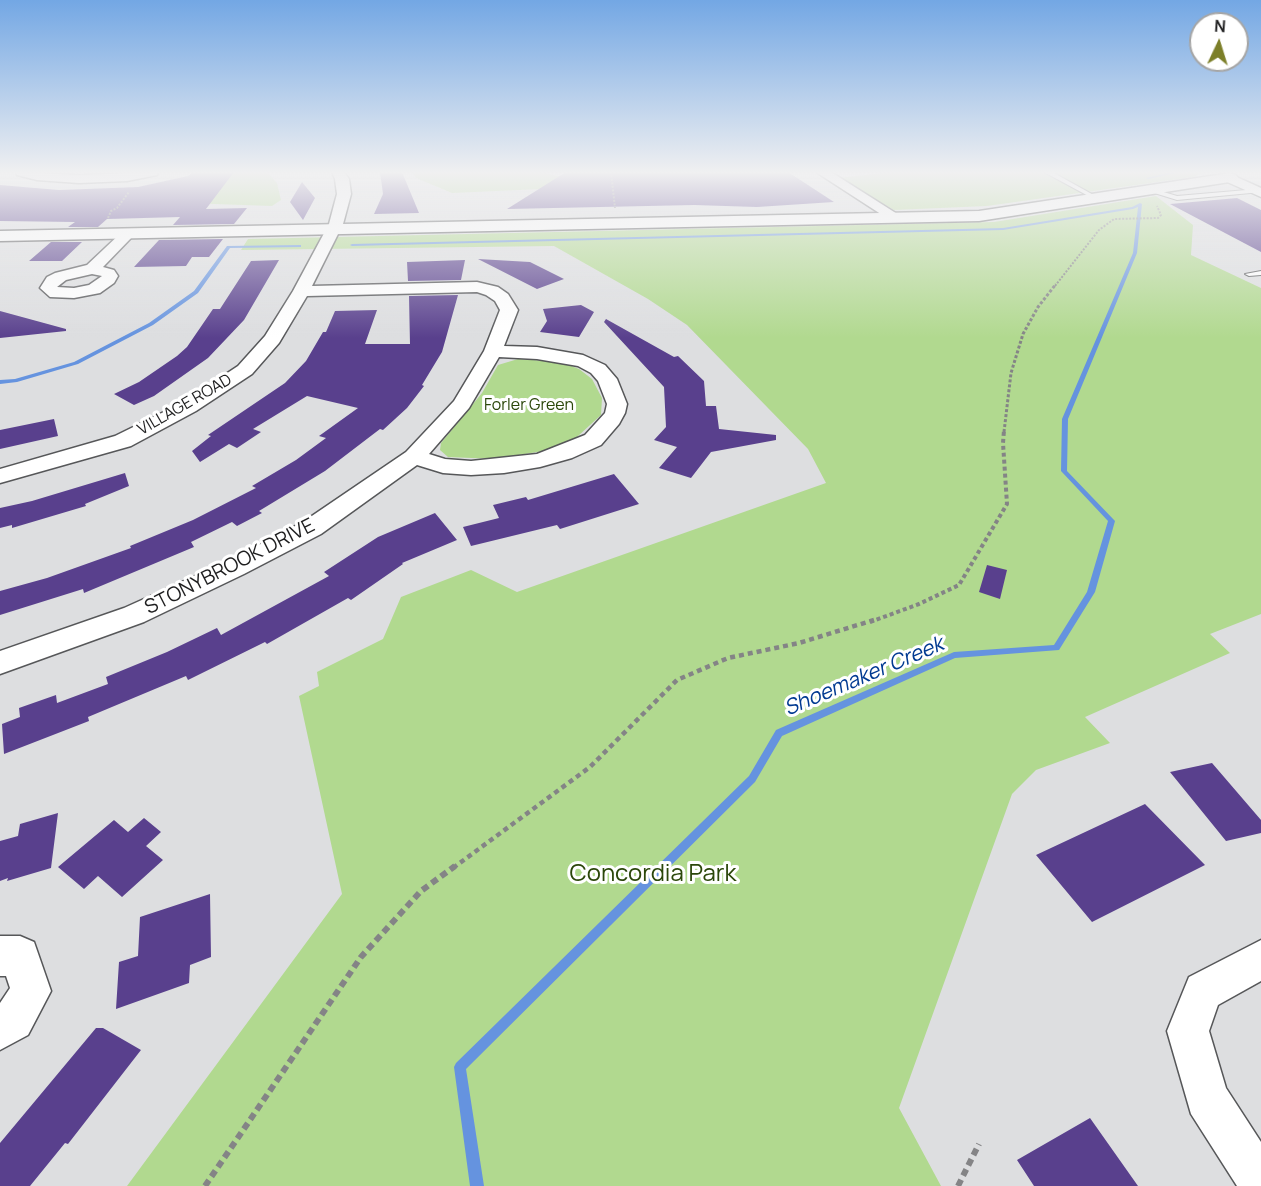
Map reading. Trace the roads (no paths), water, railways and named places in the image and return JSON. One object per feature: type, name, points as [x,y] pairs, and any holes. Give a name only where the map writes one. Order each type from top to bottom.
[{"type":"street","points":[[0,237],[447,227]]},
{"type":"street","name":"VILLAGE ROAD","points":[[0,476],[123,441],[189,407],[245,370],[273,339],[332,230]]},
{"type":"street","points":[[92,270],[127,235]]},
{"type":"street","name":"STONYBROOK DRIVE","points":[[0,663],[134,615],[236,568],[312,528],[414,457],[462,404],[493,351],[508,310],[502,298],[492,291],[477,287],[301,291]]},
{"type":"street","points":[[414,457],[443,466],[471,468],[504,466],[540,460],[564,453],[593,440],[615,413],[617,404],[607,379],[598,369],[583,361],[537,353],[493,351]]},
{"type":"street","points":[[0,956],[20,956],[31,991],[13,1020],[0,1029]]},
{"type":"street","points":[[1261,960],[1203,991],[1188,1031],[1207,1098],[1242,1155],[1261,1179]]},
{"type":"lane","points":[[1249,274],[1261,273]]},
{"type":"waterway","name":"Shoemaker Creek","points":[[352,245],[1013,227]]},
{"type":"waterway","name":"Shoemaker Creek","points":[[477,1186],[460,1067],[752,779],[779,733],[954,655],[1056,648],[1091,592],[1112,521],[1064,471],[1065,419],[1135,253],[1138,227]]},
{"type":"waterway","points":[[0,382],[15,381],[76,363],[151,324],[196,292],[229,247],[299,246]]},
{"type":"park label","name":"Forler Green","points":[[529,406]]},
{"type":"park label","name":"Concordia Park","points":[[653,874]]}]
